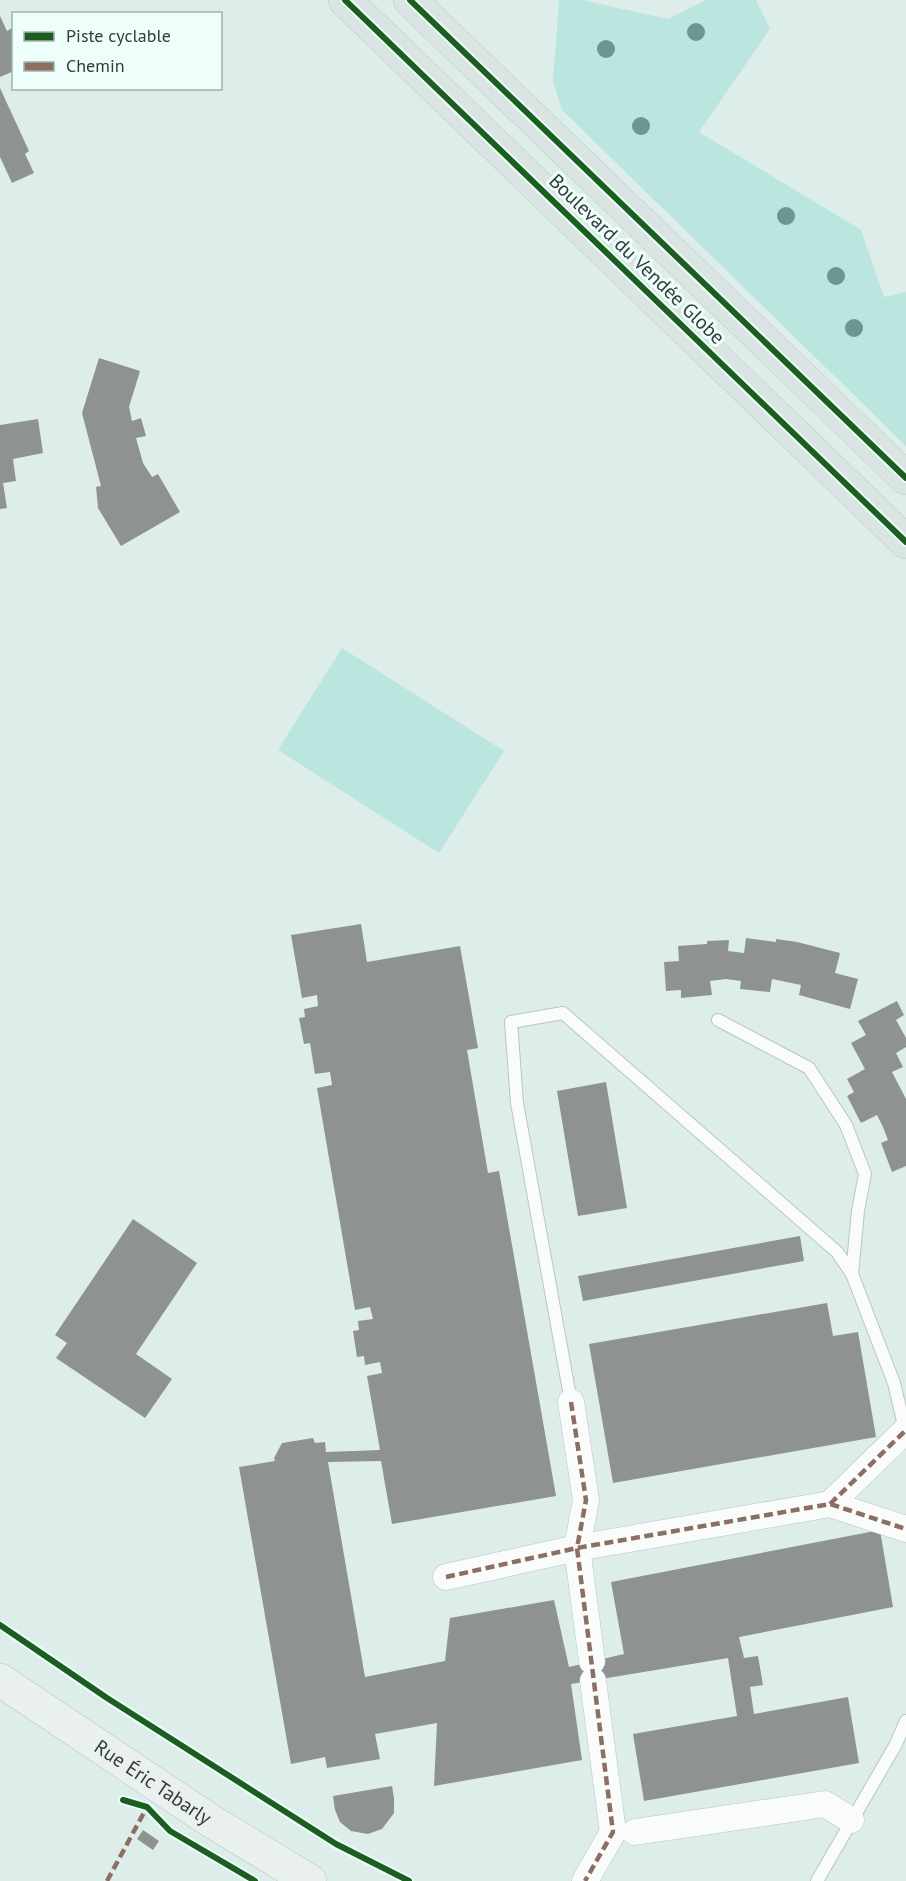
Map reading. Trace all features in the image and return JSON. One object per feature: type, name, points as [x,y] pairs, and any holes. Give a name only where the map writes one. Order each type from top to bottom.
[{"type":"main road","name":"Boulevard du Vendée Globe","points":[[345,0],[906,542]]},
{"type":"main road","name":"Boulevard du Vendée Globe","points":[[410,0],[906,478]]},
{"type":"street","points":[[571,1402],[586,1500],[578,1548],[613,1832],[585,1881]]},
{"type":"street","points":[[830,1504],[905,1433]]},
{"type":"street","points":[[446,1577],[578,1548],[830,1504],[906,1529]]},
{"type":"street","name":"Rue Éric Tabarly","points":[[0,1680],[211,1821],[310,1881]]},
{"type":"street","points":[[635,1832],[825,1804],[851,1820]]},
{"type":"lane","points":[[571,1402],[517,1102],[511,1022],[563,1013],[837,1252],[852,1274],[894,1383],[905,1433]]},
{"type":"lane","points":[[717,1020],[809,1068],[846,1125],[865,1174],[858,1211],[852,1274]]},
{"type":"lane","points":[[817,1881],[896,1744],[906,1721]]},
{"type":"shaded area","points":[[559,0],[582,0],[668,19],[706,0],[756,0],[770,29],[699,132],[861,230],[884,297],[906,292],[906,446],[562,110],[553,81]]},
{"type":"shaded area","points":[[342,648],[504,751],[439,853],[278,750]]},
{"type":"building","points":[[0,16],[7,31],[12,28],[12,72],[0,77]]},
{"type":"building","points":[[0,88],[29,151],[25,154],[34,173],[12,183],[0,157]]},
{"type":"building","points":[[99,358],[140,371],[129,407],[132,421],[141,418],[146,436],[136,438],[143,463],[152,477],[158,474],[180,512],[121,546],[98,508],[96,487],[101,486],[82,413]]},
{"type":"building","points":[[38,419],[43,453],[13,459],[16,481],[3,483],[7,508],[0,509],[0,425]]},
{"type":"building","points":[[361,924],[367,962],[460,946],[478,1048],[467,1050],[488,1173],[499,1171],[556,1496],[392,1524],[381,1461],[328,1462],[365,1677],[445,1661],[450,1618],[554,1600],[569,1667],[624,1654],[611,1582],[880,1530],[893,1607],[739,1637],[744,1658],[758,1656],[763,1685],[750,1687],[754,1714],[848,1697],[859,1763],[644,1801],[633,1734],[737,1716],[728,1658],[571,1684],[582,1760],[434,1786],[437,1723],[375,1734],[380,1759],[327,1768],[325,1757],[291,1764],[239,1467],[275,1461],[274,1458],[282,1443],[313,1438],[315,1443],[325,1442],[326,1452],[380,1450],[367,1376],[382,1373],[380,1362],[365,1365],[364,1356],[357,1357],[353,1331],[359,1330],[358,1321],[373,1319],[370,1307],[355,1310],[317,1088],[332,1085],[330,1072],[315,1074],[310,1043],[304,1044],[299,1018],[305,1017],[304,1009],[318,1006],[317,995],[302,998],[291,935]]},
{"type":"building","points":[[746,938],[797,942],[840,953],[835,973],[858,979],[850,1009],[799,995],[801,985],[772,979],[770,992],[740,989],[741,981],[726,979],[710,981],[712,995],[681,998],[681,990],[666,991],[664,962],[679,961],[678,946],[729,940],[728,951],[744,953]]},
{"type":"building","points":[[897,1001],[904,1015],[896,1020],[906,1038],[906,1047],[896,1053],[903,1067],[892,1072],[906,1099],[906,1166],[892,1172],[881,1143],[888,1140],[883,1127],[877,1115],[861,1123],[847,1096],[854,1092],[847,1079],[865,1069],[851,1043],[866,1035],[858,1021]]},
{"type":"building","points":[[606,1082],[627,1208],[578,1216],[557,1091]]},
{"type":"building","points":[[133,1219],[197,1263],[136,1354],[172,1379],[145,1418],[56,1358],[67,1343],[55,1335]]},
{"type":"building","points":[[800,1236],[804,1261],[583,1301],[578,1276]]},
{"type":"building","points":[[827,1303],[833,1336],[858,1332],[876,1437],[613,1483],[589,1344]]},
{"type":"building","points":[[392,1786],[394,1813],[382,1829],[368,1834],[351,1831],[340,1822],[333,1796]]},
{"type":"building","points":[[143,1830],[159,1841],[153,1850],[137,1839]]},
{"type":"marked path","points":[[571,1402],[586,1500],[577,1548],[613,1832],[585,1881]]},
{"type":"marked path","points":[[830,1504],[905,1431]]},
{"type":"marked path","points":[[446,1577],[577,1548],[830,1504],[906,1529]]},
{"type":"marked path","points":[[107,1881],[147,1807]]},
{"type":"cycle path","points":[[345,0],[906,542]]},
{"type":"cycle path","points":[[410,0],[906,478]]},
{"type":"cycle path","points":[[0,1625],[107,1698],[336,1844],[409,1881]]},
{"type":"cycle path","points":[[123,1800],[147,1807],[170,1831],[255,1881]]}]
